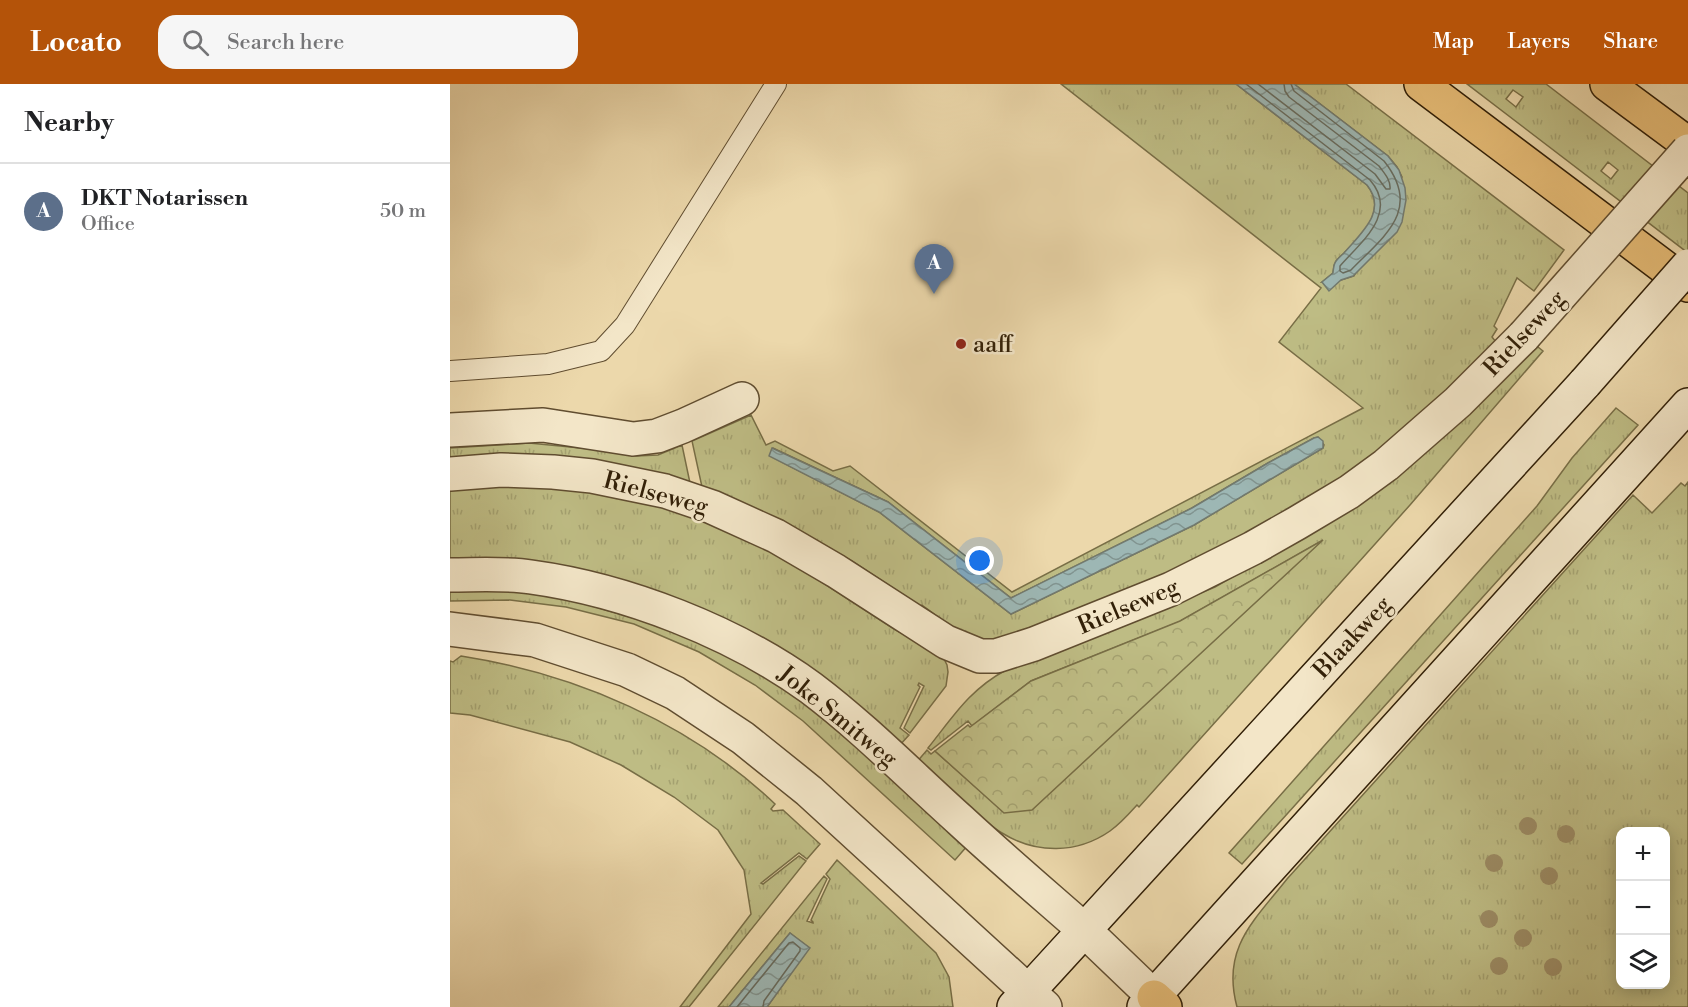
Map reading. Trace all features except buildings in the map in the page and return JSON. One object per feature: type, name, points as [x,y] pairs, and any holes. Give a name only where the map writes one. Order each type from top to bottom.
[{"type":"highway","points":[[1421,84],[1688,285]]},
{"type":"highway","points":[[1607,84],[1688,143]]},
{"type":"highway","points":[[1636,84],[1688,143]]},
{"type":"street","name":"Rielseweg","points":[[450,474],[501,470],[553,472],[592,476],[664,491],[711,507],[776,536],[836,571],[946,642],[980,656],[996,656],[1034,644],[1171,589],[1297,523],[1349,492],[1386,465],[1458,402],[1524,336],[1688,151]]},
{"type":"street","name":"Blaakweg","points":[[1029,1002],[1084,930],[1585,383],[1688,266]]},
{"type":"street","points":[[450,430],[543,425],[633,440],[657,436],[742,399]]},
{"type":"street","points":[[1154,1004],[1688,405]]},
{"type":"street","name":"Joke Smitweg","points":[[450,575],[486,574],[531,577],[647,604],[715,632],[765,659],[810,688],[856,724],[1084,930],[1154,1004]]},
{"type":"street","points":[[450,629],[535,640],[627,670],[675,693],[743,738],[809,791],[969,939],[1029,1002]]},
{"type":"lane","points":[[450,371],[548,364],[601,351],[625,325],[776,84]]},
{"type":"green space","points":[[1061,84],[1236,84],[1367,185],[1373,195],[1374,213],[1370,222],[1336,261],[1333,273],[1322,282],[1354,276],[1402,177],[1388,156],[1294,84],[1346,84],[1564,250],[1534,291],[1517,278],[1494,326],[1497,329],[1492,337],[1496,342],[1361,466],[1201,559],[1084,608],[1004,638],[982,640],[963,634],[922,605],[920,606],[852,561],[806,535],[702,487],[692,441],[751,415],[766,445],[775,441],[833,471],[850,466],[1012,592],[1363,408],[1279,342],[1321,288]],"holes":[[[1318,437],[1324,445],[1323,448],[1194,525],[1011,614],[879,512],[770,456],[773,448],[888,502],[1011,598],[1192,508],[1314,438]]]},
{"type":"green space","points":[[1467,84],[1546,84],[1688,193],[1688,253]],"holes":[[[1513,90],[1523,97],[1516,107],[1506,99]],[[1608,162],[1618,170],[1611,179],[1601,171]]]},
{"type":"green space","points":[[1538,347],[1543,351],[1410,505],[1139,807],[1137,805],[1110,831],[1097,839],[1070,847],[1042,848],[1029,845],[993,827],[916,763],[927,750],[931,754],[935,751],[1004,812],[1032,809],[1320,542],[1179,622],[1031,681],[972,726],[968,721],[931,750],[928,748],[972,695],[1006,670],[1103,634],[1215,587],[1360,504],[1388,483]]},
{"type":"green space","points":[[1616,408],[1638,425],[1242,864],[1229,853],[1537,506],[1572,458]]},
{"type":"green space","points":[[529,443],[636,456],[658,455],[682,445],[690,483],[450,458],[450,448]]},
{"type":"green space","points":[[1688,482],[1688,1007],[1237,1007],[1233,986],[1233,968],[1237,952],[1252,922],[1287,879],[1633,495],[1652,513],[1681,483],[1685,486]]},
{"type":"green space","points":[[516,486],[598,492],[650,502],[707,522],[771,551],[894,629],[933,650],[944,659],[947,665],[946,686],[910,733],[904,728],[924,686],[919,683],[920,687],[900,728],[909,735],[899,746],[790,659],[450,561],[450,488]]},
{"type":"green space","points":[[1323,540],[1032,810],[1004,813],[935,751],[1031,681],[1180,621]]},
{"type":"green space","points":[[450,588],[499,588],[562,597],[684,633],[767,677],[821,714],[968,845],[955,860],[803,721],[755,685],[699,652],[634,624],[566,607],[510,600],[450,601]]},
{"type":"green space","points":[[461,656],[547,675],[629,706],[669,726],[742,775],[775,804],[771,809],[773,811],[783,810],[820,844],[807,859],[799,853],[761,883],[763,884],[799,856],[806,861],[689,1007],[680,1007],[751,914],[744,870],[718,830],[674,797],[621,765],[570,742],[470,715],[450,713],[450,661],[453,662]]},
{"type":"green space","points":[[837,860],[936,953],[949,977],[953,1007],[767,1007],[809,948],[790,933],[729,1007],[718,1007],[824,876],[827,879],[807,921],[813,923],[811,920],[830,879],[826,874]]},
{"type":"water","points":[[1236,84],[1294,84],[1388,156],[1399,170],[1406,200],[1402,222],[1397,232],[1353,276],[1341,280],[1329,291],[1322,282],[1333,273],[1336,261],[1358,238],[1370,221],[1375,204],[1373,195],[1367,185]]},
{"type":"water","points":[[1318,437],[1323,441],[1323,448],[1194,525],[1011,614],[879,512],[769,456],[772,448],[888,502],[1011,598],[1192,508],[1268,463]]},
{"type":"water","points":[[790,933],[810,948],[767,1007],[729,1007]]},
{"type":"place","name":"DKT Notarissen","points":[[934,294]]},
{"type":"place","name":"aaff","points":[[961,344]]}]
